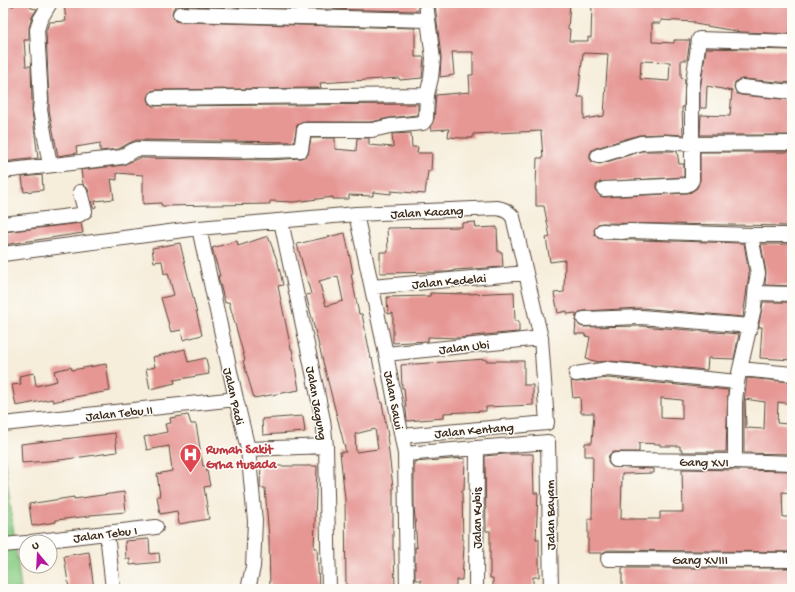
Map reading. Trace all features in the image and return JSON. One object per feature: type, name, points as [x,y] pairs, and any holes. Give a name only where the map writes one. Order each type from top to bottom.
[{"type":"street","points":[[50,3],[38,23],[37,30],[41,100],[40,110],[50,165]]},
{"type":"street","points":[[3,171],[122,157],[137,150],[301,150],[304,130],[372,130],[390,126],[423,123],[426,119],[427,95],[433,59],[426,3]]},
{"type":"street","points":[[180,14],[201,9],[428,20]]},
{"type":"street","points":[[604,189],[687,184],[692,180],[692,89],[700,39],[792,42]]},
{"type":"street","points":[[742,87],[792,92]]},
{"type":"street","points":[[156,98],[427,95]]},
{"type":"street","points":[[598,156],[641,143],[792,143]]},
{"type":"street","points":[[3,224],[79,215],[85,211],[80,192]]},
{"type":"street","name":"Jalan Kacang","points":[[3,254],[199,228],[356,214],[497,208],[508,211],[513,217],[526,273]]},
{"type":"street","name":"Jalan Sawi","points":[[356,214],[386,354],[405,454],[408,589]]},
{"type":"street","name":"Jalan Jagung","points":[[280,221],[324,420],[326,446],[329,589]]},
{"type":"street","name":"Jalan Padi","points":[[199,228],[248,449],[255,520],[253,567],[248,589]]},
{"type":"street","points":[[602,231],[792,235]]},
{"type":"street","points":[[735,461],[735,402],[739,376],[751,326],[758,274],[751,235]]},
{"type":"street","points":[[526,273],[541,338]]},
{"type":"street","name":"Jalan Kedelai","points":[[372,287],[526,273]]},
{"type":"street","points":[[756,293],[792,294]]},
{"type":"street","points":[[584,319],[641,317],[751,326]]},
{"type":"street","name":"Jalan Ubi","points":[[386,354],[541,338]]},
{"type":"street","name":"Jalan Kentang","points":[[402,436],[547,423],[541,338]]},
{"type":"street","points":[[576,374],[608,369],[739,376],[792,374]]},
{"type":"street","name":"Jalan Tebu II","points":[[3,424],[236,399]]},
{"type":"street","name":"Jalan Bayam","points":[[477,448],[548,442],[551,589]]},
{"type":"street","points":[[248,449],[326,446]]},
{"type":"street","points":[[405,454],[477,448]]},
{"type":"street","name":"Jalan Kubis","points":[[476,589],[477,448]]},
{"type":"street","name":"Gang XVI","points":[[616,460],[735,461],[792,464]]},
{"type":"street","name":"Jalan Tebu I","points":[[58,539],[156,527]]},
{"type":"street","points":[[107,533],[114,589]]},
{"type":"street","points":[[3,545],[18,544]]},
{"type":"street","name":"Gang XVIII","points":[[608,558],[792,560]]},
{"type":"green space","points":[[3,446],[21,589],[3,589]]},
{"type":"building","points":[[14,3],[31,3],[31,8],[37,9],[32,17],[29,28],[29,40],[24,40],[26,66],[31,66],[32,111],[38,158],[3,162],[3,147],[8,146],[6,128],[3,128],[3,6],[14,6]]},
{"type":"building","points":[[64,3],[418,3],[418,11],[176,6],[173,9],[172,14],[175,21],[180,22],[415,28],[415,57],[424,57],[422,78],[320,83],[321,88],[156,90],[151,91],[148,98],[149,103],[152,106],[418,104],[418,115],[389,118],[371,122],[304,122],[297,125],[294,142],[137,140],[119,149],[100,151],[100,143],[76,147],[77,153],[58,156],[49,110],[46,31],[49,22],[66,21]]},
{"type":"building","points":[[435,3],[451,3],[451,5],[570,3],[568,29],[570,29],[569,41],[588,41],[588,37],[591,38],[592,3],[792,3],[792,34],[741,32],[695,24],[695,22],[661,20],[661,23],[652,23],[652,42],[674,43],[674,40],[690,40],[687,60],[681,60],[681,78],[685,79],[684,107],[682,107],[683,135],[639,135],[596,148],[592,150],[590,154],[590,159],[592,162],[600,164],[642,151],[677,151],[679,164],[684,164],[684,177],[600,182],[596,185],[596,190],[600,196],[604,197],[691,192],[697,188],[700,180],[700,152],[792,152],[792,226],[602,223],[598,224],[594,230],[595,235],[602,239],[744,243],[749,274],[743,317],[641,308],[584,311],[579,312],[576,318],[576,313],[567,314],[567,311],[558,313],[554,293],[564,292],[565,260],[550,262],[546,238],[550,237],[544,206],[536,206],[537,158],[543,158],[541,131],[473,134],[473,138],[462,138],[448,137],[449,129],[431,130],[430,127],[434,119],[436,95],[470,92],[469,75],[473,75],[473,52],[452,52],[454,75],[440,77],[441,58]],"holes":[[[583,53],[608,54],[604,116],[584,119],[584,97],[578,97]],[[641,61],[670,62],[669,81],[640,79]]]},
{"type":"building","points":[[706,48],[792,50],[792,83],[742,79],[735,82],[734,87],[737,94],[741,95],[792,100],[792,135],[700,135],[701,115],[730,116],[732,91],[707,86],[706,108],[700,108],[700,90]]},
{"type":"building","points":[[411,133],[412,147],[418,147],[417,153],[432,153],[431,171],[428,171],[425,194],[391,191],[391,194],[373,192],[373,196],[349,195],[349,199],[333,199],[333,197],[294,202],[270,201],[270,204],[162,206],[161,203],[143,204],[143,175],[117,173],[117,180],[111,179],[114,199],[95,201],[96,207],[93,208],[88,189],[83,184],[81,170],[123,165],[139,158],[270,160],[301,158],[308,155],[311,138],[335,138],[335,149],[356,151],[357,138],[369,138],[369,145],[393,147],[392,134]]},
{"type":"building","points":[[42,175],[43,190],[24,192],[22,177]]},
{"type":"building","points":[[475,222],[476,228],[497,227],[498,252],[502,252],[503,267],[454,270],[448,272],[380,273],[380,252],[388,252],[387,228],[462,227],[462,223]]},
{"type":"building","points":[[81,223],[83,233],[3,245],[3,232]]},
{"type":"building","points":[[345,233],[359,314],[362,314],[388,436],[393,487],[393,550],[395,589],[346,589],[345,499],[340,452],[346,452],[306,295],[311,294],[297,244]],"holes":[[[338,276],[343,301],[326,306],[319,281]],[[375,429],[378,449],[356,452],[355,434]]]},
{"type":"building","points":[[268,236],[278,263],[283,285],[278,286],[292,349],[299,390],[254,398],[243,361],[245,360],[229,302],[225,303],[218,276],[220,276],[212,248],[237,241],[238,246]]},
{"type":"building","points":[[180,243],[202,335],[183,340],[181,330],[171,332],[161,298],[174,295],[168,273],[164,274],[162,261],[154,262],[152,248]]},
{"type":"building","points":[[761,244],[792,244],[792,286],[765,285],[766,272]]},
{"type":"building","points":[[514,292],[515,321],[519,321],[519,332],[461,338],[428,337],[428,341],[393,343],[393,313],[388,314],[387,297],[430,296],[430,293],[467,294]]},
{"type":"building","points":[[763,302],[792,302],[792,360],[760,358],[762,327],[759,327],[759,324]]},
{"type":"building","points":[[576,320],[580,326],[584,327],[641,326],[739,334],[734,359],[708,358],[707,370],[609,361],[599,362],[586,359],[590,337],[585,336],[585,334],[575,334]]},
{"type":"building","points":[[185,349],[188,362],[206,358],[209,374],[174,380],[175,383],[150,389],[146,369],[155,367],[153,357]]},
{"type":"building","points":[[485,359],[486,361],[524,361],[524,385],[533,385],[533,405],[486,407],[486,411],[444,413],[444,418],[407,421],[404,388],[402,388],[401,365]]},
{"type":"building","points":[[106,364],[110,391],[53,402],[52,399],[16,406],[12,385],[21,384],[19,376],[34,373],[36,386],[57,381],[54,371],[71,367],[72,370]]},
{"type":"building","points":[[608,378],[728,390],[726,452],[682,452],[682,450],[680,450],[680,446],[660,446],[660,444],[639,443],[639,452],[612,452],[609,455],[609,464],[612,467],[654,469],[654,473],[622,474],[621,519],[660,519],[660,512],[683,512],[682,469],[792,471],[792,493],[782,492],[783,517],[792,517],[792,552],[608,550],[602,553],[588,553],[588,519],[592,519],[593,456],[585,456],[585,443],[592,443],[594,413],[581,413],[580,397],[573,398],[571,381],[577,382]],"holes":[[[661,398],[682,400],[682,419],[661,418]]]},
{"type":"building","points":[[747,378],[792,382],[792,404],[778,402],[777,423],[788,424],[788,429],[792,429],[792,454],[744,453],[744,402]],"holes":[[[745,399],[765,402],[764,429],[746,428]]]},
{"type":"building","points":[[188,415],[191,424],[196,424],[203,466],[206,466],[210,486],[204,487],[209,519],[179,524],[177,511],[160,514],[157,496],[160,496],[157,474],[172,471],[169,446],[147,450],[144,437],[167,432],[165,424],[171,423],[170,418]]},
{"type":"building","points":[[303,416],[305,432],[263,435],[262,419]]},
{"type":"building","points":[[115,433],[117,452],[60,460],[22,463],[21,444]]},
{"type":"building","points":[[533,454],[534,493],[538,493],[536,539],[539,539],[539,577],[533,577],[533,589],[493,589],[493,578],[490,578],[490,531],[486,531],[485,456]]},
{"type":"building","points":[[465,458],[464,490],[462,490],[464,546],[462,580],[456,580],[456,589],[421,589],[421,580],[415,580],[415,547],[417,548],[414,504],[414,462]]},
{"type":"building","points":[[261,466],[317,466],[314,548],[317,548],[319,589],[270,589],[269,538],[265,488],[260,488]]},
{"type":"building","points":[[124,492],[126,512],[56,520],[56,522],[32,526],[29,504],[74,497],[74,499]]},
{"type":"building","points":[[149,539],[150,554],[159,553],[160,562],[130,565],[130,559],[126,559],[125,541]]},
{"type":"building","points":[[89,552],[94,589],[69,589],[64,556]]},
{"type":"building","points":[[622,568],[792,568],[792,584],[780,585],[781,589],[679,589],[679,587],[622,587]]},
{"type":"place","name":"Rumah Sakit Grha Husada","points":[[190,474]]}]
